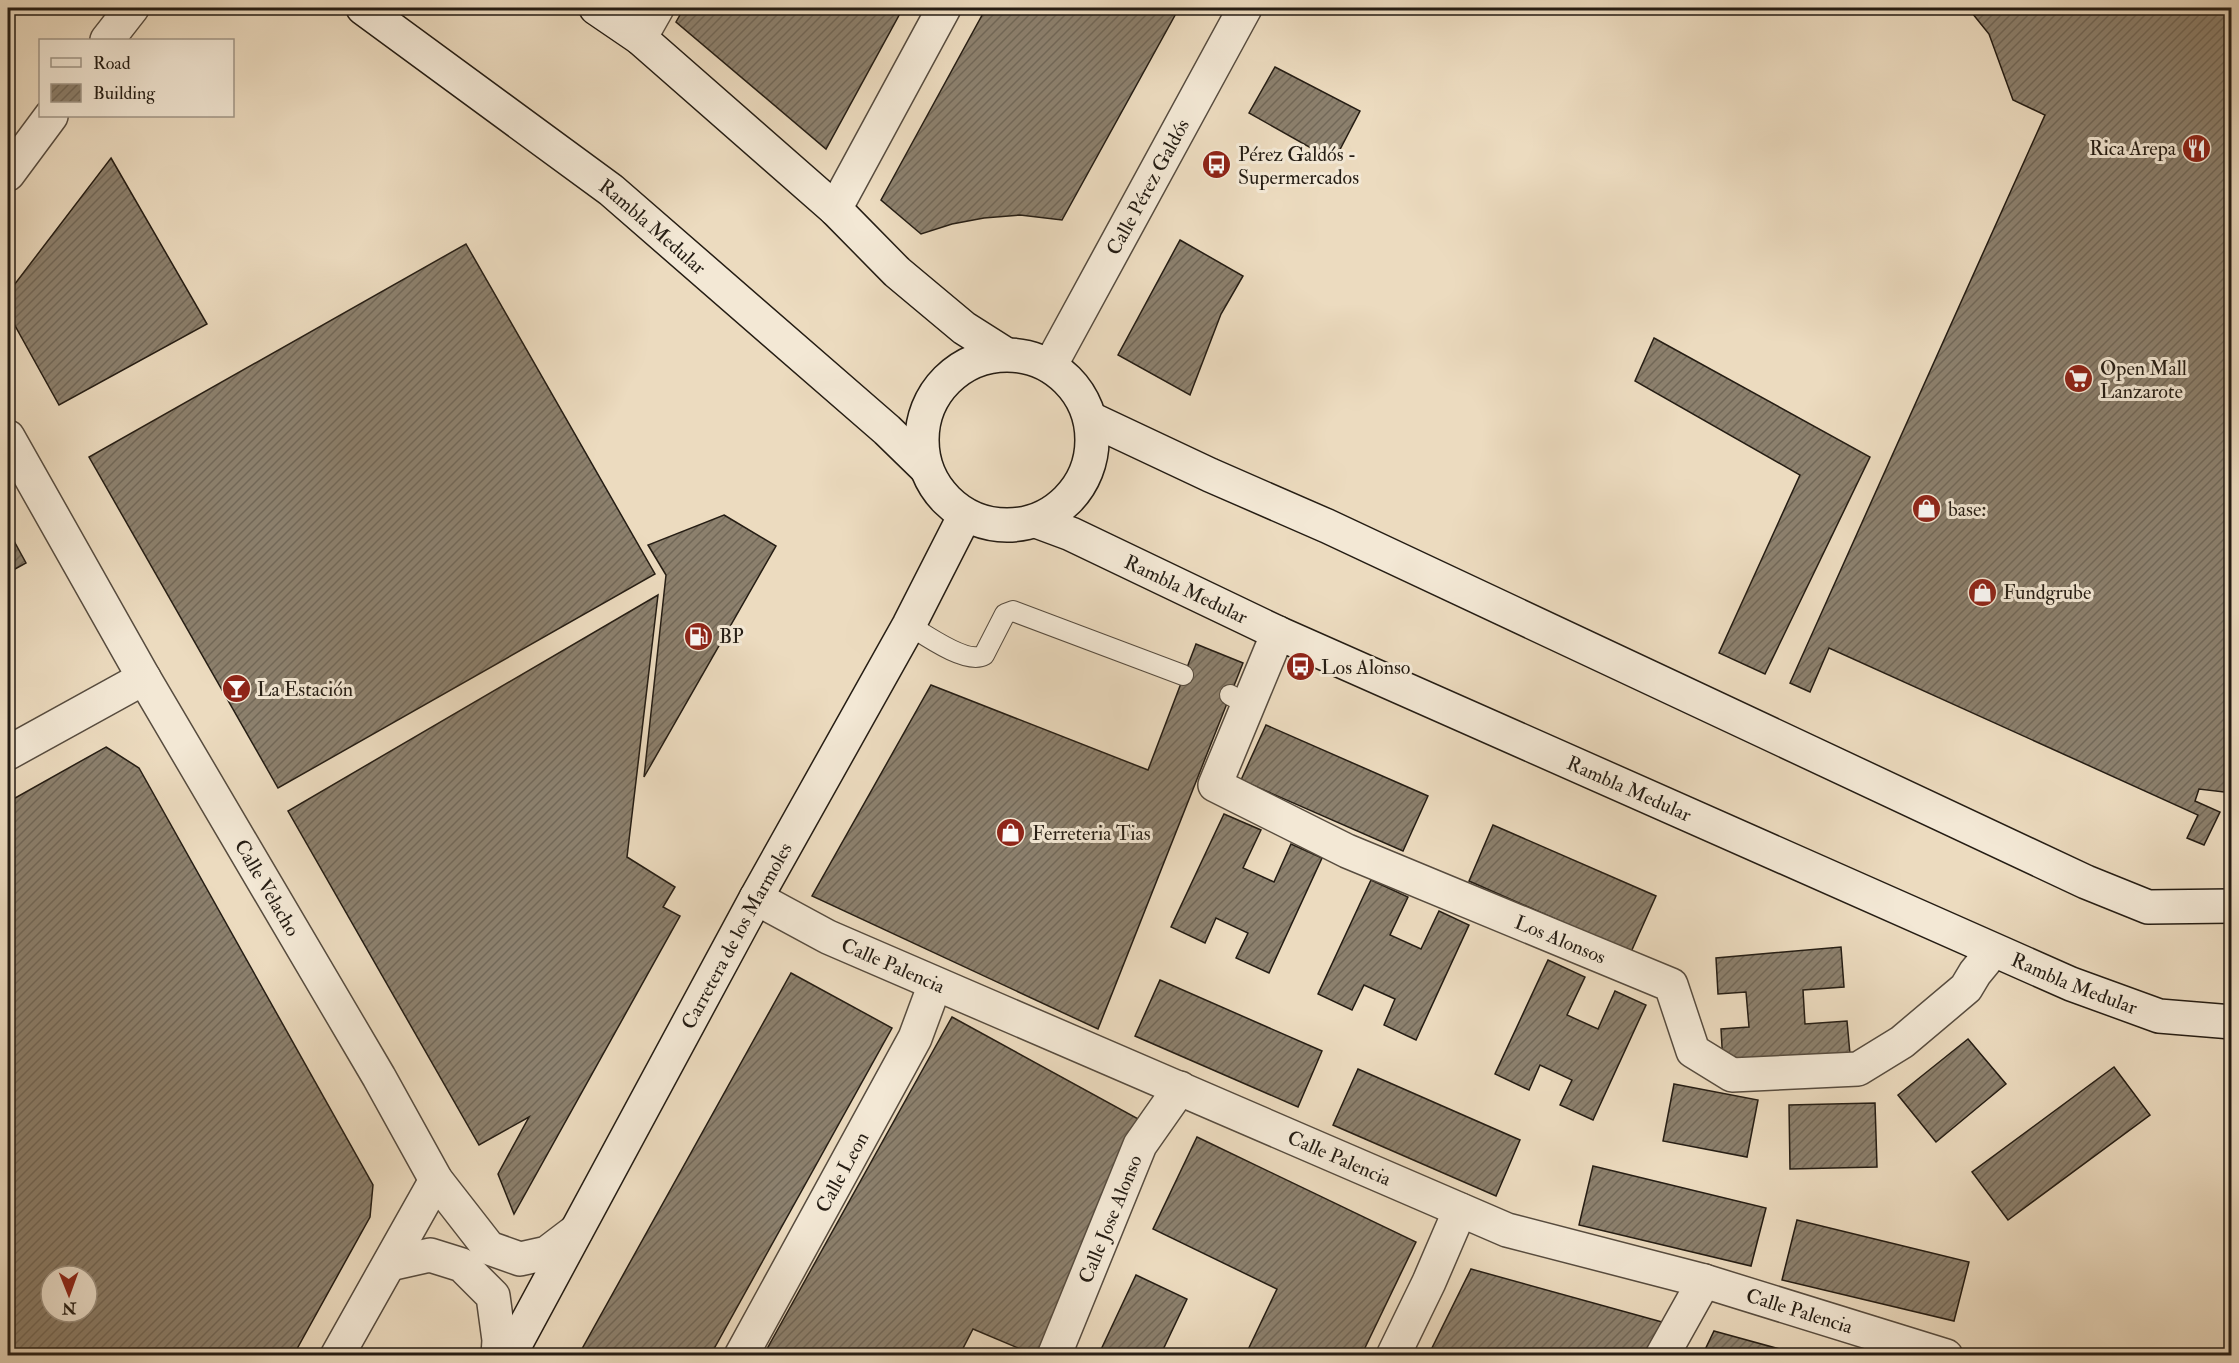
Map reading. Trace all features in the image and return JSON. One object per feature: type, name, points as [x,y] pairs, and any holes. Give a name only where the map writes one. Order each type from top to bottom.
[{"type":"street","points":[[108,39],[132,8]]},
{"type":"street","name":"Rambla Medular","points":[[363,8],[611,190],[887,430],[926,468]]},
{"type":"street","points":[[596,8],[640,38],[835,209],[897,272],[964,328],[1005,354]]},
{"type":"street","points":[[640,38],[657,8]]},
{"type":"street","points":[[835,209],[944,8]]},
{"type":"street","name":"Calle Pérez Galdós","points":[[1050,366],[1245,8]]},
{"type":"street","points":[[8,174],[50,117]]},
{"type":"street","points":[[1005,354],[1029,357],[1050,366],[1068,380],[1082,398],[1091,419],[1093,444],[1088,469],[1077,491],[1059,509],[1036,521],[1012,526],[988,524],[965,515],[948,502],[935,487],[926,468],[921,441],[925,415],[937,391],[955,372],[979,359],[1005,354]]},
{"type":"street","points":[[1091,419],[1348,536],[2086,882],[2148,907],[2232,906]]},
{"type":"street","name":"Calle Velacho","points":[[8,437],[144,678],[373,1066],[436,1180],[489,1248],[520,1259],[547,1253],[576,1231]]},
{"type":"street","name":"Carretera de los Marmoles","points":[[509,1356],[756,898],[909,625],[965,515]]},
{"type":"street","name":"Rambla Medular","points":[[1036,521],[1071,534],[1278,633],[2071,984],[2159,1016],[2232,1022]]},
{"type":"street","name":"Los Alonsos","points":[[1278,633],[1239,700],[1215,784],[1347,851],[1671,985],[1693,1051],[1732,1075],[1858,1069],[1902,1042],[1966,988],[1993,951]]},
{"type":"street","points":[[8,753],[144,678]]},
{"type":"street","name":"Calle Palencia","points":[[756,898],[828,937],[1507,1230],[1704,1281],[1898,1348],[1946,1356]]},
{"type":"street","name":"Calle Leon","points":[[741,1356],[915,1038],[935,984]]},
{"type":"street","name":"Calle Jose Alonso","points":[[1054,1356],[1140,1145],[1180,1088]]},
{"type":"street","points":[[337,1356],[436,1180]]},
{"type":"street","points":[[1393,1356],[1429,1282],[1460,1210]]},
{"type":"street","points":[[390,1264],[430,1255],[462,1265],[493,1296],[500,1340],[498,1356]]},
{"type":"street","points":[[1662,1356],[1704,1281]]},
{"type":"street","points":[[493,1296],[519,1298],[541,1295]]},
{"type":"lane","points":[[909,625],[940,644],[970,658],[978,658],[984,655],[1005,614],[1012,610],[1183,675]]},
{"type":"building","points":[[684,8],[903,8],[826,149],[676,22]]},
{"type":"building","points":[[986,8],[1179,8],[1062,220],[1020,215],[984,218],[952,224],[921,234],[881,200]]},
{"type":"building","name":"Open Mall Lanzarote","points":[[1968,8],[2232,8],[2232,793],[2199,789],[2195,801],[2220,812],[2204,845],[2187,838],[2198,815],[1829,648],[1810,692],[1790,683],[2045,115],[2013,100],[1989,34]]},
{"type":"building","points":[[1275,67],[1360,111],[1334,161],[1249,113]]},
{"type":"building","points":[[111,158],[207,324],[59,405],[8,313],[8,293]]},
{"type":"building","points":[[1180,240],[1243,276],[1221,314],[1190,395],[1118,355]]},
{"type":"building","points":[[466,244],[655,574],[278,788],[89,457]]},
{"type":"building","points":[[1654,338],[1870,457],[1765,674],[1719,653],[1800,475],[1635,381]]},
{"type":"building","points":[[724,515],[776,546],[644,777],[666,575],[648,545]]},
{"type":"building","points":[[8,530],[26,563],[8,573]]},
{"type":"building","points":[[658,595],[627,857],[675,887],[663,907],[680,916],[514,1214],[498,1174],[529,1117],[479,1145],[288,811]]},
{"type":"building","name":"Ferreteria Tias","points":[[1196,644],[1243,663],[1098,1029],[812,896],[931,685],[1148,770]]},
{"type":"building","points":[[1266,725],[1428,796],[1403,851],[1241,780]]},
{"type":"building","points":[[106,747],[139,768],[373,1185],[370,1217],[293,1356],[8,1356],[8,802]]},
{"type":"building","points":[[1224,814],[1261,830],[1243,868],[1274,882],[1291,844],[1322,858],[1269,973],[1236,958],[1248,933],[1216,918],[1205,943],[1171,927]]},
{"type":"building","points":[[1493,825],[1656,896],[1631,952],[1469,881]]},
{"type":"building","points":[[1371,880],[1408,897],[1390,935],[1421,949],[1439,911],[1469,925],[1416,1040],[1384,1025],[1395,999],[1364,985],[1352,1010],[1318,994]]},
{"type":"building","points":[[1841,947],[1844,987],[1803,990],[1805,1024],[1847,1021],[1850,1054],[1723,1064],[1721,1029],[1749,1027],[1746,992],[1718,994],[1716,958]]},
{"type":"building","points":[[1548,960],[1585,977],[1567,1015],[1598,1029],[1615,991],[1646,1005],[1593,1120],[1560,1105],[1572,1080],[1540,1065],[1529,1090],[1495,1074]]},
{"type":"building","points":[[791,973],[892,1028],[710,1356],[578,1356]]},
{"type":"building","points":[[1160,980],[1322,1051],[1298,1107],[1135,1036]]},
{"type":"building","points":[[952,1017],[1142,1121],[1037,1356],[973,1329],[959,1356],[763,1356]]},
{"type":"building","points":[[1968,1039],[2006,1084],[1936,1142],[1898,1095]]},
{"type":"building","points":[[2114,1067],[2150,1115],[2008,1220],[1972,1172]]},
{"type":"building","points":[[1358,1069],[1520,1140],[1496,1196],[1333,1125]]},
{"type":"building","points":[[1674,1084],[1758,1100],[1747,1157],[1663,1141]]},
{"type":"building","points":[[1875,1103],[1877,1167],[1790,1169],[1789,1105]]},
{"type":"building","points":[[1197,1137],[1416,1242],[1361,1356],[1245,1356],[1277,1289],[1153,1229]]},
{"type":"building","points":[[1593,1166],[1766,1208],[1751,1266],[1579,1225]]},
{"type":"building","points":[[1797,1220],[1969,1262],[1954,1321],[1782,1280]]},
{"type":"building","points":[[1471,1269],[1662,1322],[1645,1356],[1428,1356]]},
{"type":"building","points":[[1136,1275],[1187,1299],[1160,1356],[1098,1356]]},
{"type":"building","points":[[1714,1331],[1805,1356],[1702,1356]]},
{"type":"place","name":"Rica Arepa","points":[[2197,148]]},
{"type":"place","name":"Pérez Galdós - Supermercados","points":[[1217,165]]},
{"type":"place","name":"Open Mall Lanzarote","points":[[2079,379]]},
{"type":"place","name":"base:","points":[[1927,509]]},
{"type":"place","name":"Fundgrube","points":[[1982,592]]},
{"type":"place","name":"BP","points":[[698,636]]},
{"type":"place","name":"Los Alonso","points":[[1300,667]]},
{"type":"place","name":"La Estación","points":[[236,689]]},
{"type":"place","name":"Ferreteria Tias","points":[[1011,833]]}]
